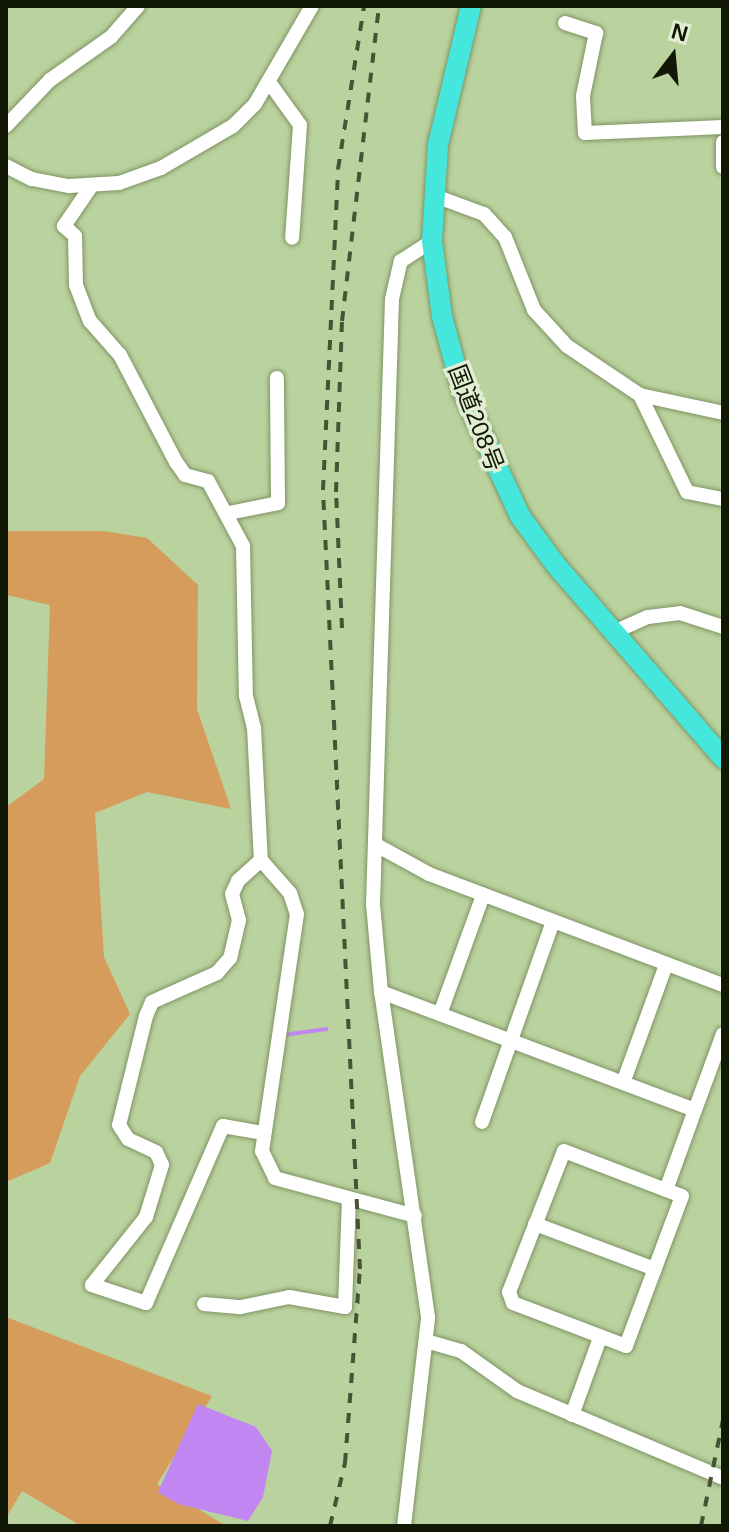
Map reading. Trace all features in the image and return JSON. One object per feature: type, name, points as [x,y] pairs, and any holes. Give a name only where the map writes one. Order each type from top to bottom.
[{"type":"highway","name":"国道208号","points":[[471,6],[438,145],[432,241],[442,316],[462,390],[495,472],[555,564],[723,758]]},
{"type":"street","points":[[6,126],[50,80],[111,37],[138,6]]},
{"type":"street","points":[[6,166],[32,179],[92,185],[161,168],[233,126],[269,82],[312,6]]},
{"type":"street","points":[[565,23],[596,33],[583,96],[585,133],[723,127]]},
{"type":"street","points":[[269,82],[300,125],[292,238]]},
{"type":"street","points":[[723,142],[723,167]]},
{"type":"street","points":[[92,185],[64,226],[75,236],[76,285],[90,321],[120,355],[185,475],[208,481],[229,513],[243,546],[246,696],[254,728],[261,860],[290,893],[297,914],[262,1151],[275,1178],[415,1216]]},
{"type":"street","points":[[435,196],[484,214],[505,237],[534,310],[567,346],[640,395],[723,413]]},
{"type":"street","points":[[404,1526],[428,1317],[381,992],[373,904],[378,846],[392,299],[401,261],[432,241]]},
{"type":"street","points":[[229,513],[278,503],[277,378]]},
{"type":"street","points":[[640,395],[687,492],[723,499]]},
{"type":"street","points":[[614,632],[648,617],[680,613],[723,627]]},
{"type":"street","points":[[378,846],[483,895],[723,985]]},
{"type":"street","points":[[261,860],[238,881],[232,894],[239,920],[230,958],[217,973],[152,1002],[146,1016],[119,1125],[128,1139],[156,1152],[162,1165],[146,1217],[92,1285],[146,1303],[223,1126],[263,1133]]},
{"type":"street","points":[[440,1014],[483,895]]},
{"type":"street","points":[[482,1122],[553,922]]},
{"type":"street","points":[[623,1083],[666,965]]},
{"type":"street","points":[[381,992],[695,1110]]},
{"type":"street","points":[[666,1190],[723,1034]]},
{"type":"street","points":[[564,1151],[682,1196],[626,1346],[513,1303],[509,1292],[535,1224],[564,1151]]},
{"type":"street","points":[[204,1304],[241,1307],[289,1297],[345,1307],[349,1200]]},
{"type":"street","points":[[535,1224],[655,1269]]},
{"type":"street","points":[[572,1415],[600,1338]]},
{"type":"street","points":[[426,1341],[461,1351],[517,1391],[723,1478]]},
{"type":"shaded area","points":[[6,531],[103,531],[147,538],[198,585],[197,709],[231,809],[147,792],[95,813],[104,957],[130,1014],[80,1076],[50,1163],[6,1182],[6,807],[44,779],[50,605],[6,595]]},
{"type":"shaded area","points":[[6,1317],[212,1396],[157,1484],[226,1526],[81,1526],[22,1491],[6,1518]]},
{"type":"shaded area","points":[[198,1404],[256,1427],[272,1451],[263,1497],[248,1521],[178,1504],[158,1492]]},
{"type":"waterway","points":[[283,1035],[327,1029]]},
{"type":"railway","points":[[330,1526],[345,1463],[360,1269],[323,490],[338,169],[364,6]]},
{"type":"railway","points":[[342,628],[336,492],[342,321],[379,6]]},
{"type":"railway","points":[[701,1526],[723,1420]]}]
